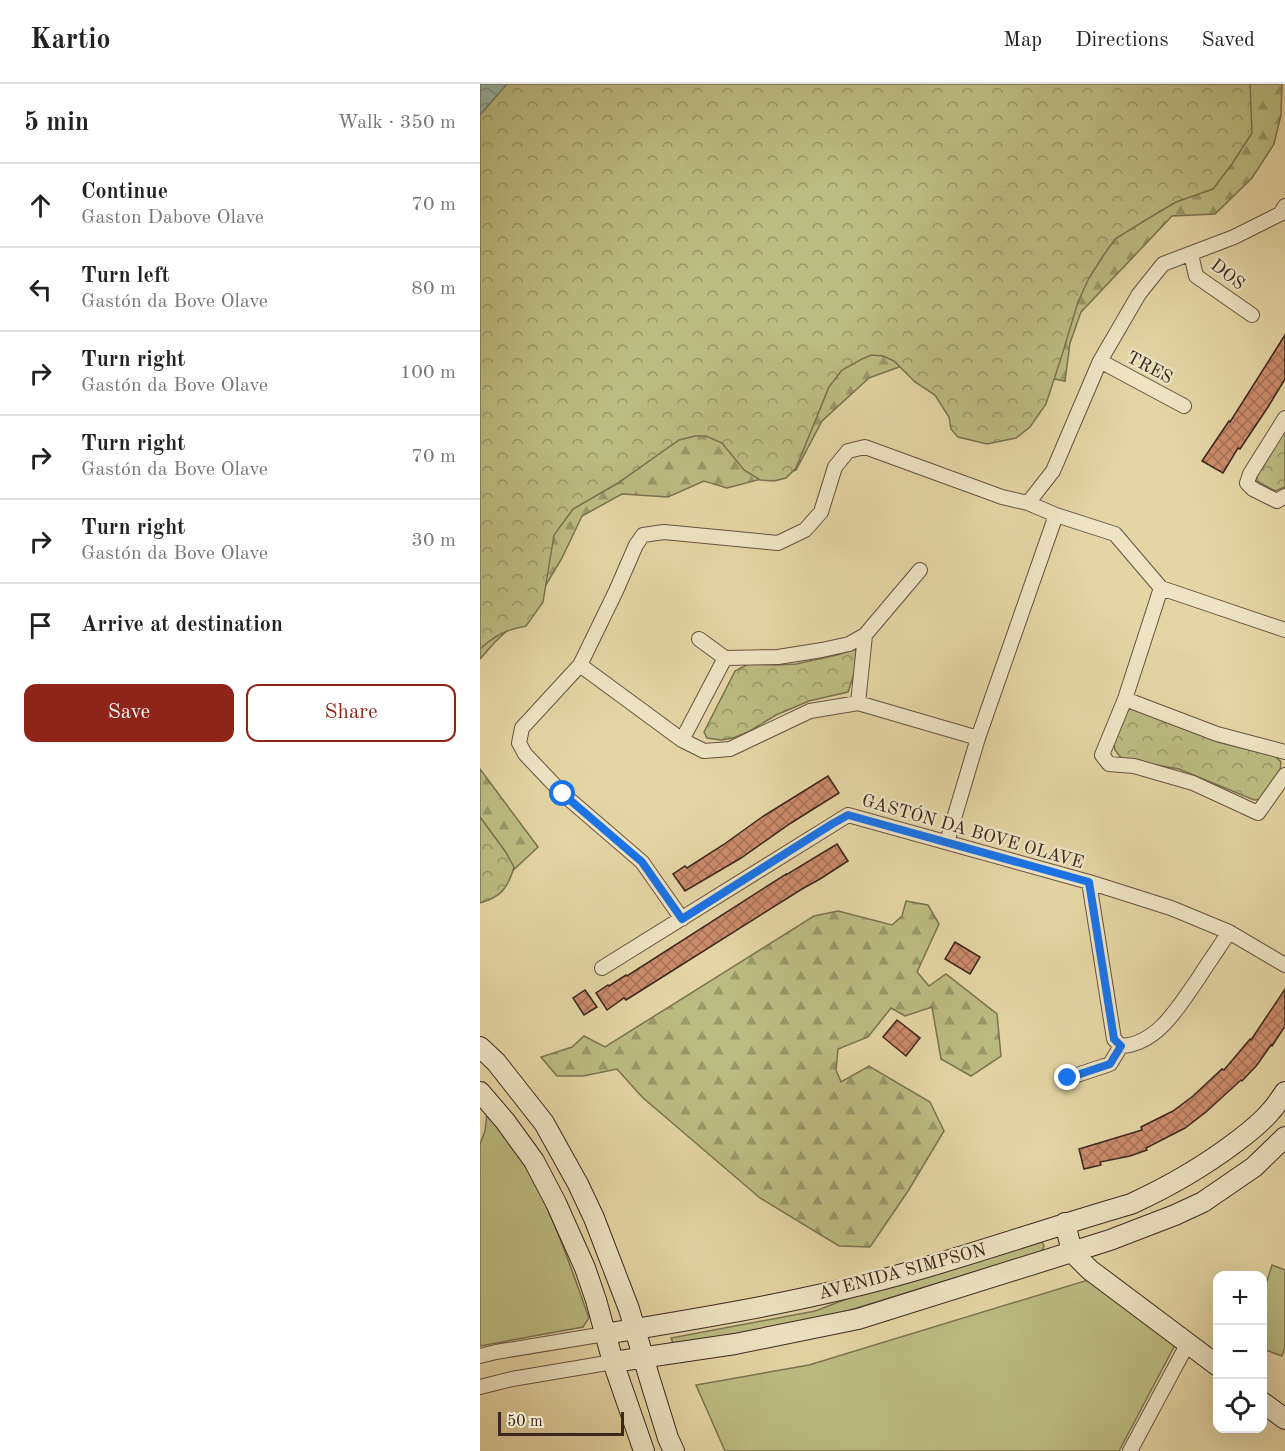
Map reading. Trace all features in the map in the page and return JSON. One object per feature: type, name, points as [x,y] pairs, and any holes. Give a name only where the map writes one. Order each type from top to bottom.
[{"type":"main road","points":[[480,1047],[496,1062],[544,1123],[578,1184],[606,1246],[636,1329],[668,1438],[674,1451]]},
{"type":"main road","points":[[480,1092],[505,1121],[534,1161],[551,1192],[585,1268],[613,1362],[644,1451]]},
{"type":"main road","name":"AVENIDA SIMPSON","points":[[605,1334],[744,1310],[845,1288],[912,1271],[1131,1204],[1162,1190],[1220,1154],[1271,1112],[1285,1092]]},
{"type":"main road","name":"AVENIDA SIMPSON","points":[[613,1362],[735,1344],[858,1319],[1110,1240],[1203,1202],[1254,1167],[1285,1137]]},
{"type":"main road","points":[[1065,1223],[1072,1252],[1090,1270],[1213,1362]]},
{"type":"main road","points":[[1267,1404],[1285,1419]]},
{"type":"street","points":[[1028,503],[1053,471],[1100,361],[1139,294],[1163,264],[1234,237],[1280,214],[1285,206]]},
{"type":"street","name":"DOS","points":[[1191,254],[1196,276],[1252,315]]},
{"type":"street","name":"TRES","points":[[1100,361],[1184,406]]},
{"type":"street","points":[[1285,418],[1250,474],[1247,483],[1253,489],[1277,501],[1285,496]]},
{"type":"street","points":[[682,919],[642,862],[563,794],[525,754],[519,744],[522,728],[580,665],[636,545],[643,535],[664,532],[778,543],[805,530],[821,512],[835,467],[848,451],[865,447],[1002,497],[1028,503],[1056,515],[1115,534],[1161,588],[1285,630]]},
{"type":"street","points":[[947,842],[978,738],[1056,515]]},
{"type":"street","points":[[699,639],[725,658],[778,657],[849,644],[865,634],[920,570]]},
{"type":"street","points":[[1161,588],[1125,699],[1102,755],[1109,764],[1134,765],[1193,783],[1258,813],[1285,775]]},
{"type":"street","points":[[858,703],[865,634]]},
{"type":"street","points":[[682,740],[725,658]]},
{"type":"street","points":[[580,665],[682,740],[704,751],[730,749],[810,711],[858,703],[978,738]]},
{"type":"street","points":[[1125,699],[1217,734],[1285,752]]},
{"type":"street","name":"GASTÓN DA BOVE OLAVE","points":[[602,968],[848,815],[1089,882],[1171,908],[1229,932],[1285,965]]},
{"type":"street","name":"GASTÓN DA BOVE OLAVE","points":[[1089,882],[1114,1039],[1121,1046]]},
{"type":"street","points":[[1068,1078],[1110,1064],[1121,1046],[1141,1041],[1154,1033],[1173,1015],[1229,932]]},
{"type":"street","name":"AVENIDA SIMPSON","points":[[480,1356],[605,1334]]},
{"type":"street","points":[[1130,1451],[1188,1343]]},
{"type":"street","name":"AVENIDA SIMPSON","points":[[480,1388],[512,1379],[613,1362]]},
{"type":"green space","points":[[480,84],[1250,84],[1252,133],[1213,189],[1176,202],[1115,239],[1089,278],[1078,302],[1046,404],[1030,427],[1016,438],[987,444],[958,437],[951,429],[949,417],[935,395],[915,382],[894,361],[883,356],[871,355],[842,370],[829,387],[796,468],[786,478],[774,481],[760,480],[744,470],[722,443],[706,436],[695,436],[679,440],[618,483],[573,509],[554,535],[543,602],[526,626],[501,634],[480,649]]},
{"type":"green space","points":[[1223,84],[1282,84],[1281,115],[1274,144],[1252,178],[1215,214],[1172,216],[1081,312],[1070,343],[1065,381],[929,356],[869,378],[822,421],[796,470],[727,488],[704,481],[668,497],[622,494],[582,516],[562,558],[534,605],[480,659],[480,516]]},
{"type":"green space","points":[[1285,429],[1285,487],[1275,491],[1257,481],[1257,472]]},
{"type":"green space","points":[[854,649],[860,656],[848,692],[809,701],[776,715],[733,738],[721,740],[707,738],[704,732],[735,671],[748,664],[796,664]]},
{"type":"green space","points":[[1132,708],[1218,742],[1275,756],[1281,762],[1280,771],[1262,799],[1254,800],[1179,769],[1122,759],[1115,750],[1114,744],[1125,710]]},
{"type":"green space","points":[[480,769],[538,847],[503,880],[480,838]]},
{"type":"green space","points":[[480,817],[514,867],[503,891],[480,903]]},
{"type":"green space","points":[[906,901],[928,905],[939,924],[917,972],[929,986],[946,974],[997,1014],[1001,1056],[971,1076],[941,1059],[932,1007],[905,1016],[891,1008],[868,1037],[838,1049],[836,1070],[841,1082],[869,1066],[930,1102],[944,1131],[908,1191],[870,1247],[839,1246],[760,1198],[642,1097],[617,1069],[583,1076],[557,1076],[541,1057],[572,1047],[584,1036],[605,1047],[814,916],[838,911],[892,925],[902,916]]},
{"type":"green space","points":[[487,1114],[522,1159],[548,1210],[589,1318],[583,1327],[480,1346],[480,1144],[485,1131]]},
{"type":"green space","points":[[1038,1239],[1044,1246],[1042,1251],[821,1319],[674,1346],[671,1338],[815,1311],[878,1287]]},
{"type":"green space","points":[[1272,1265],[1285,1270],[1285,1347],[1282,1356],[1267,1350],[1267,1281]]},
{"type":"green space","points":[[1088,1280],[1175,1345],[1119,1451],[725,1451],[696,1385],[809,1365]]},
{"type":"water","points":[[480,84],[507,84],[480,115]]},
{"type":"building","points":[[1285,335],[1285,379],[1223,473],[1202,461],[1230,422]]},
{"type":"building","points":[[828,776],[839,793],[741,858],[685,891],[673,874],[685,866],[687,868]]},
{"type":"building","points":[[837,844],[848,861],[607,1010],[596,993],[627,976]]},
{"type":"building","points":[[955,942],[980,957],[970,974],[945,959]]},
{"type":"building","points":[[1285,989],[1285,1026],[1272,1046],[1242,1081],[1185,1128],[1146,1148],[1147,1150],[1100,1162],[1101,1165],[1084,1169],[1079,1149],[1142,1130],[1141,1127],[1173,1111],[1222,1069],[1224,1070],[1251,1040]]},
{"type":"building","points":[[585,990],[597,1007],[584,1015],[573,998]]},
{"type":"building","points":[[897,1020],[920,1038],[906,1056],[883,1037]]},
{"type":"route","points":[[563,794],[642,862],[682,919],[848,815],[1089,882],[1114,1039],[1121,1046],[1110,1064],[1068,1078]]}]
